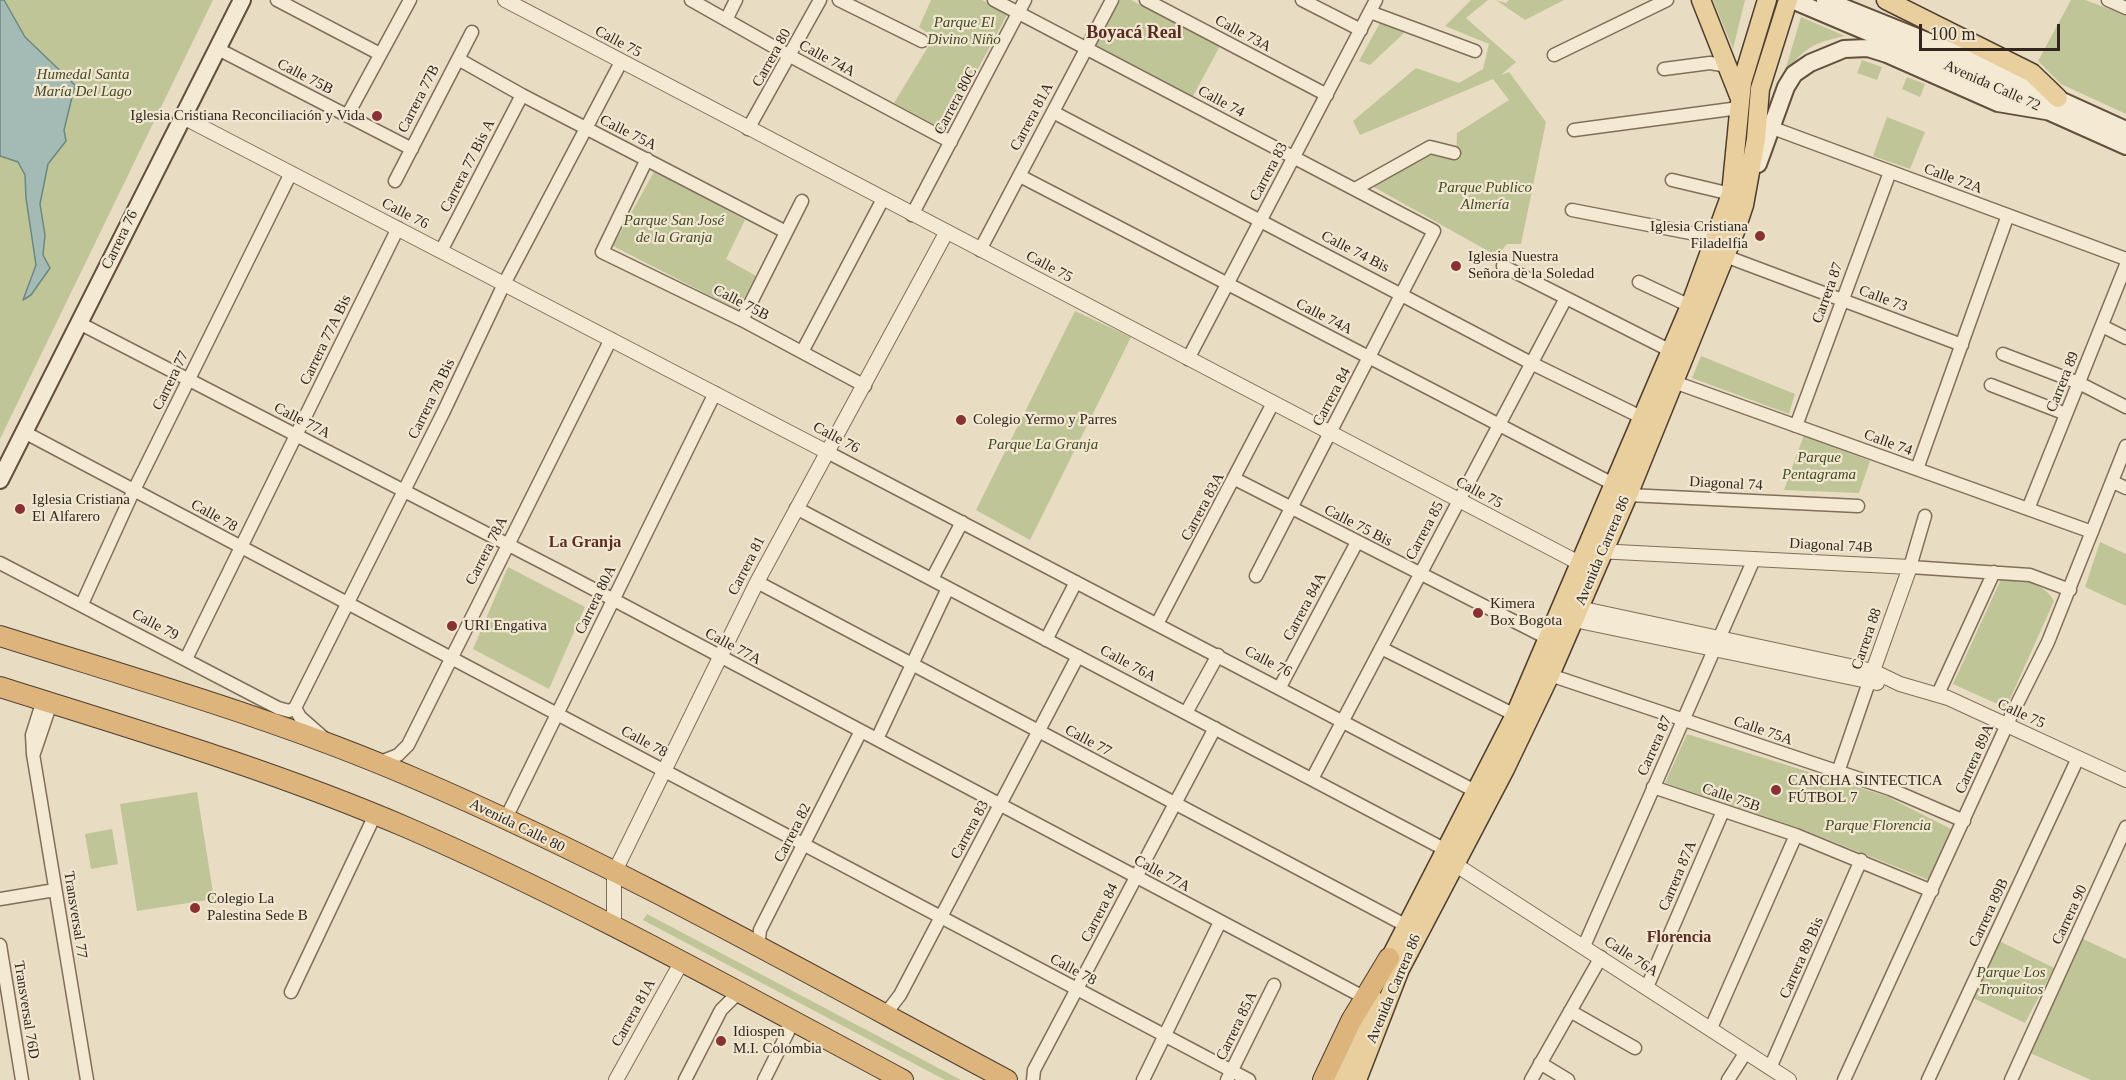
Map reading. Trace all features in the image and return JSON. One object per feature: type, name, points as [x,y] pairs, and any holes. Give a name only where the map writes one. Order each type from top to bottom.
[{"type":"highway","name":"Avenida Calle 80","points":[[0,636],[327,743],[378,763],[505,820],[614,873],[1007,1080]]},
{"type":"highway","points":[[0,687],[238,763],[375,815],[614,927],[903,1080]]},
{"type":"highway","points":[[1323,1080],[1389,958]]},
{"type":"main road","name":"Carrera 76","points":[[0,480],[181,116],[242,0]]},
{"type":"main road","points":[[1701,0],[1721,60],[1739,103]]},
{"type":"main road","name":"Avenida Carrera 86","points":[[1621,490],[1642,418],[1690,306],[1716,238],[1737,199],[1739,103],[1747,62],[1767,0]]},
{"type":"main road","name":"Avenida Carrera 86","points":[[1389,958],[1406,925],[1505,769],[1550,675],[1590,555],[1674,382],[1725,256],[1737,199],[1756,139],[1760,88],[1790,0]]},
{"type":"main road","name":"Avenida Calle 72","points":[[1790,0],[2055,105],[2126,130]]},
{"type":"main road","name":"Avenida Calle 72","points":[[1825,0],[1959,54],[2126,146]]},
{"type":"main road","points":[[1886,0],[2032,73],[2055,105]]},
{"type":"main road","points":[[1737,199],[1786,87],[1794,74],[1810,63],[1844,49],[1868,48],[1887,54],[1998,103],[2055,105]]},
{"type":"main road","name":"Avenida Carrera 86","points":[[1357,1080],[1400,969],[1475,791],[1515,715],[1567,626],[1590,555]]},
{"type":"main road","name":"Avenida Carrera 86","points":[[1340,1080],[1367,999]]},
{"type":"street","points":[[277,0],[380,54]]},
{"type":"street","points":[[347,116],[410,0]]},
{"type":"street","name":"Calle 75","points":[[503,0],[1459,501],[1590,555]]},
{"type":"street","name":"Calle 74A","points":[[691,0],[951,142]]},
{"type":"street","points":[[726,20],[736,0]]},
{"type":"street","name":"Carrera 80","points":[[748,129],[820,0]]},
{"type":"street","points":[[839,0],[922,41]]},
{"type":"street","name":"Calle 74","points":[[994,0],[1434,231]]},
{"type":"street","name":"Carrera 80C","points":[[912,215],[1025,0]]},
{"type":"street","name":"Carrera 81A","points":[[980,250],[1112,0]]},
{"type":"street","name":"Calle 73A","points":[[1146,0],[1327,95]]},
{"type":"street","points":[[1302,0],[1361,30]]},
{"type":"street","points":[[1554,55],[1667,0]]},
{"type":"street","points":[[2108,0],[2126,8]]},
{"type":"street","points":[[1373,6],[1474,51]]},
{"type":"street","name":"Carrera 83","points":[[1188,359],[1373,6]]},
{"type":"street","name":"Carrera 77B","points":[[395,181],[472,32]]},
{"type":"street","name":"Calle 75B","points":[[216,48],[412,149]]},
{"type":"street","name":"Calle 75A","points":[[458,59],[584,128],[786,232]]},
{"type":"street","points":[[1664,69],[1721,60]]},
{"type":"street","name":"Carrera 78 Bis","points":[[295,708],[504,284],[584,128],[621,62]]},
{"type":"street","name":"Carrera 77 Bis A","points":[[441,251],[522,95]]},
{"type":"street","points":[[1574,130],[1739,103]]},
{"type":"street","name":"Calle 74 Bis","points":[[1053,112],[1532,363],[1642,418]]},
{"type":"street","name":"Calle 76","points":[[181,116],[1280,687],[1475,791]]},
{"type":"street","name":"Calle 72A","points":[[1770,127],[2126,259]]},
{"type":"street","points":[[1355,189],[1431,147],[1454,153]]},
{"type":"street","name":"Calle 75B","points":[[647,159],[602,252],[742,320],[865,386]]},
{"type":"street","name":"Carrera 87","points":[[1796,426],[1890,172]]},
{"type":"street","name":"Carrera 77","points":[[82,604],[133,492],[291,173]]},
{"type":"street","name":"Calle 74A","points":[[1020,176],[1371,357],[1621,490]]},
{"type":"street","points":[[1672,180],[1737,199]]},
{"type":"street","points":[[802,352],[883,199]]},
{"type":"street","points":[[742,320],[802,201]]},
{"type":"street","points":[[1572,210],[1716,238]]},
{"type":"street","points":[[1917,469],[2008,216]]},
{"type":"street","name":"Carrera 77A Bis","points":[[186,659],[398,228]]},
{"type":"street","name":"Carrera 84","points":[[1256,576],[1434,231]]},
{"type":"street","name":"Carrera 81","points":[[614,927],[614,873],[757,582],[796,508],[829,453],[946,233]]},
{"type":"street","name":"Calle 73","points":[[1725,256],[1962,345]]},
{"type":"street","name":"Carrera 89","points":[[2028,509],[2126,265]]},
{"type":"street","points":[[1503,266],[1671,351]]},
{"type":"street","points":[[1639,282],[1690,306]]},
{"type":"street","name":"Carrera 85","points":[[1312,779],[1566,297]]},
{"type":"street","name":"Calle 77A","points":[[79,322],[877,739],[1367,999]]},
{"type":"street","points":[[2102,326],[2126,338]]},
{"type":"street","name":"Carrera 78A","points":[[378,763],[398,755],[408,745],[610,339]]},
{"type":"street","points":[[2003,354],[2079,383],[2126,407]]},
{"type":"street","name":"Calle 74","points":[[1674,382],[2092,532]]},
{"type":"street","points":[[1990,385],[2066,414]]},
{"type":"street","name":"Carrera 80A","points":[[505,820],[715,393]]},
{"type":"street","name":"Carrera 83A","points":[[1157,624],[1273,403]]},
{"type":"street","name":"Calle 78","points":[[24,432],[133,492],[942,916],[1165,1035],[1229,1075],[1250,1080]]},
{"type":"street","name":"Carrera 89A","points":[[1844,1080],[2070,590],[2126,447]]},
{"type":"street","name":"Calle 75 Bis","points":[[1235,479],[1420,574],[1567,626]]},
{"type":"street","points":[[2113,482],[2126,488]]},
{"type":"street","name":"Diagonal 74","points":[[1621,490],[1858,506]]},
{"type":"street","name":"Calle 76A","points":[[796,508],[1312,779],[1449,856],[1789,1080]]},
{"type":"street","name":"Carrera 88","points":[[1838,772],[1910,567],[1924,516]]},
{"type":"street","points":[[932,579],[962,522]]},
{"type":"street","name":"Carrera 84A","points":[[1280,687],[1357,542]]},
{"type":"street","name":"Diagonal 74B","points":[[1590,555],[1754,559],[1994,572],[2030,575],[2070,590]]},
{"type":"street","name":"Carrera 87","points":[[1584,946],[1754,559]]},
{"type":"street","name":"Calle 79","points":[[0,563],[278,708],[289,711],[295,708]]},
{"type":"street","points":[[1938,694],[1994,572]]},
{"type":"street","name":"Calle 77","points":[[757,582],[1406,925]]},
{"type":"street","points":[[1047,640],[1076,582]]},
{"type":"street","points":[[877,739],[948,588]]},
{"type":"street","name":"Calle 75","points":[[1567,626],[1716,644],[1871,676],[1938,694],[2126,780]]},
{"type":"street","points":[[1381,648],[1515,715]]},
{"type":"street","points":[[1186,713],[1218,655]]},
{"type":"street","name":"Carrera 83","points":[[882,1014],[900,995],[1078,656]]},
{"type":"street","name":"Calle 75A","points":[[1550,675],[1890,789],[1964,821]]},
{"type":"street","name":"Transversal 77","points":[[47,702],[33,754],[87,1080]]},
{"type":"street","points":[[295,708],[300,717],[327,743]]},
{"type":"street","name":"Carrera 84","points":[[1033,1080],[1034,1070],[1215,728]]},
{"type":"street","name":"Carrera 82","points":[[762,949],[759,934],[861,731]]},
{"type":"street","name":"Carrera 89B","points":[[1928,1080],[2078,758]]},
{"type":"street","name":"Calle 75B","points":[[1653,787],[1796,835],[1932,891]]},
{"type":"street","name":"Carrera 87A","points":[[1647,987],[1723,811]]},
{"type":"street","points":[[291,992],[375,815]]},
{"type":"street","name":"Carrera 90","points":[[2011,1080],[2126,827]]},
{"type":"street","points":[[1711,1028],[1796,835]]},
{"type":"street","name":"Carrera 89 Bis","points":[[1770,1068],[1861,860]]},
{"type":"street","points":[[0,899],[55,890]]},
{"type":"street","points":[[1143,1080],[1220,922]]},
{"type":"street","name":"Transversal 76D","points":[[0,945],[22,1080]]},
{"type":"street","points":[[1530,1080],[1601,957]]},
{"type":"street","name":"Carrera 81A","points":[[616,1080],[681,963]]},
{"type":"street","name":"Carrera 85A","points":[[1229,1075],[1274,985]]},
{"type":"street","points":[[685,1080],[721,1010],[739,992]]},
{"type":"street","points":[[1570,1011],[1635,1048]]},
{"type":"street","points":[[764,1080],[788,1032],[789,1019]]},
{"type":"street","points":[[1728,1080],[1746,1052]]},
{"type":"street","points":[[1540,1063],[1568,1080]]},
{"type":"green space","name":"Humedal Santa María Del Lago","points":[[0,0],[213,0],[0,439]]},
{"type":"green space","name":"Parque El Divino Niño","points":[[931,0],[982,0],[1008,13],[945,130],[894,103],[934,37],[919,27]]},
{"type":"green space","points":[[1120,0],[1131,0],[1220,46],[1192,98],[1095,48]]},
{"type":"green space","name":"Parque Publico Almería","points":[[1471,0],[1488,0],[1466,18],[1516,62],[1501,75],[1509,72],[1546,122],[1521,244],[1507,244],[1497,256],[1372,186],[1430,153],[1456,159],[1457,133],[1509,100],[1493,79],[1360,135],[1353,121],[1416,68],[1459,83],[1483,69],[1489,44],[1445,26]]},
{"type":"green space","points":[[1496,0],[1506,3],[1509,0],[1564,0],[1525,20]]},
{"type":"green space","points":[[1713,0],[1745,0],[1733,49]]},
{"type":"green space","points":[[2071,0],[2085,0],[2126,15],[2126,114],[2061,84],[2038,61]]},
{"type":"green space","points":[[1801,17],[1845,36],[1814,45],[1800,55],[1782,81]]},
{"type":"green space","points":[[1381,21],[1404,33],[1370,65],[1359,61]]},
{"type":"green space","points":[[1862,60],[1882,67],[1877,80],[1857,73]]},
{"type":"green space","points":[[1907,77],[1925,84],[1920,97],[1902,89]]},
{"type":"green space","points":[[1887,117],[1925,132],[1910,169],[1873,156]]},
{"type":"green space","name":"Parque San José de la Granja","points":[[655,170],[745,220],[726,259],[756,276],[738,310],[613,246]]},
{"type":"green space","name":"Parque La Granja","points":[[1075,311],[1131,337],[1030,540],[976,510]]},
{"type":"green space","points":[[1701,356],[1795,394],[1789,414],[1692,378]]},
{"type":"green space","name":"Parque Pentagrama","points":[[1804,435],[1870,461],[1859,493],[1784,490]]},
{"type":"green space","points":[[2100,542],[2126,554],[2126,606],[2085,587]]},
{"type":"green space","points":[[508,567],[585,607],[549,689],[473,649]]},
{"type":"green space","points":[[2002,577],[2038,586],[2045,590],[2054,601],[2006,708],[1953,684]]},
{"type":"green space","name":"Parque Florencia","points":[[1687,734],[1886,796],[1953,830],[1929,880],[1804,830],[1665,783]]},
{"type":"green space","points":[[197,792],[214,899],[137,911],[120,804]]},
{"type":"green space","points":[[112,829],[118,864],[91,869],[85,834]]},
{"type":"green space","points":[[647,914],[961,1080],[945,1080],[643,920]]},
{"type":"green space","points":[[2081,938],[2126,959],[2126,1080],[2091,1080],[2028,1052]]},
{"type":"green space","name":"Parque Los Tronquitos","points":[[1997,940],[2054,968],[2025,1023],[1969,996]]},
{"type":"water","points":[[0,0],[4,0],[25,37],[75,85],[64,130],[66,141],[48,164],[40,204],[45,235],[43,255],[50,268],[31,295],[23,300],[36,265],[25,175],[18,162],[0,156]]},
{"type":"place","name":"Iglesia Cristiana Reconciliación y Vida","points":[[377,116]]},
{"type":"place","name":"Iglesia Cristiana Filadelfia","points":[[1760,236]]},
{"type":"place","name":"Iglesia Nuestra Señora de la Soledad","points":[[1456,266]]},
{"type":"place","name":"Colegio Yermo y Parres","points":[[961,420]]},
{"type":"place","name":"Iglesia Cristiana El Alfarero","points":[[20,509]]},
{"type":"place","name":"Kimera Box Bogota","points":[[1478,613]]},
{"type":"place","name":"URI Engativa","points":[[452,626]]},
{"type":"place","name":"CANCHA SINTECTICA FÚTBOL 7","points":[[1776,790]]},
{"type":"place","name":"Colegio La Palestina Sede B","points":[[195,908]]},
{"type":"place","name":"Idiospen M.I. Colombia","points":[[721,1041]]},
{"type":"district","name":"Boyacá Real","points":[[1134,33]]},
{"type":"district","name":"La Granja","points":[[585,543]]},
{"type":"district","name":"Florencia","points":[[1679,938]]}]
